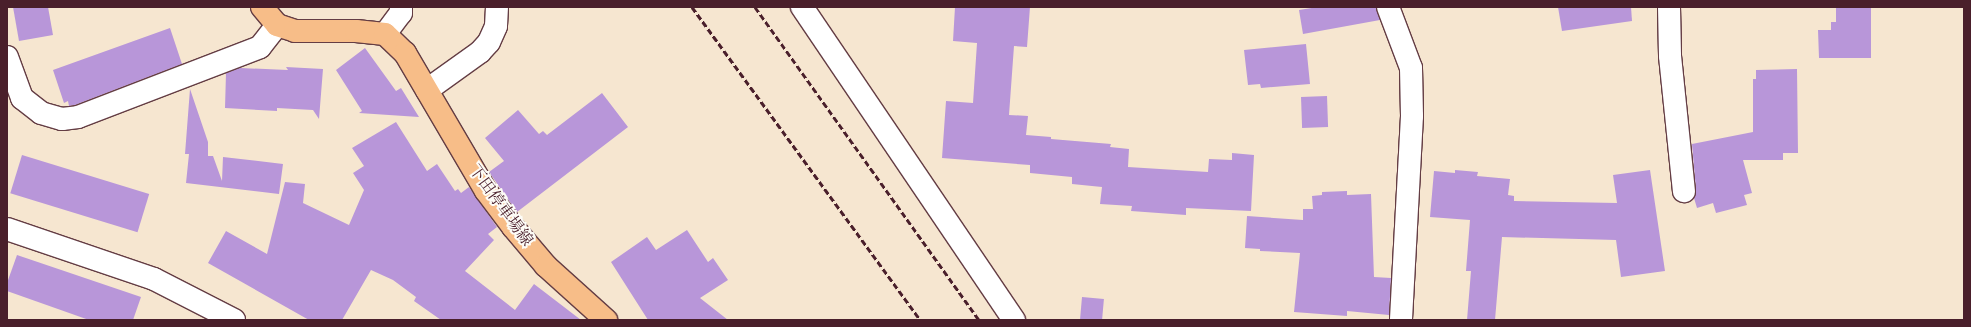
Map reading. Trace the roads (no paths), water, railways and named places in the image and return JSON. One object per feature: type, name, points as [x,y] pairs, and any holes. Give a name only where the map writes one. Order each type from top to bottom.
[{"type":"main road","points":[[262,7],[277,25],[295,32],[356,31],[385,34]]},
{"type":"main road","name":"下田停車場線","points":[[385,34],[405,53],[486,191],[513,227],[546,266],[606,320]]},
{"type":"street","points":[[385,34],[401,13],[402,7]]},
{"type":"street","points":[[427,90],[480,52],[489,42],[496,26],[497,7]]},
{"type":"street","points":[[802,7],[1014,320]]},
{"type":"street","points":[[1388,7],[1411,68],[1412,116],[1401,320]]},
{"type":"street","points":[[1669,7],[1670,56],[1684,191]]},
{"type":"street","points":[[7,56],[22,98],[41,113],[62,119],[78,117],[260,47],[277,25]]},
{"type":"street","points":[[7,229],[154,279],[234,320]]},
{"type":"railway","points":[[692,7],[920,320]]},
{"type":"railway","points":[[755,7],[979,320]]}]
